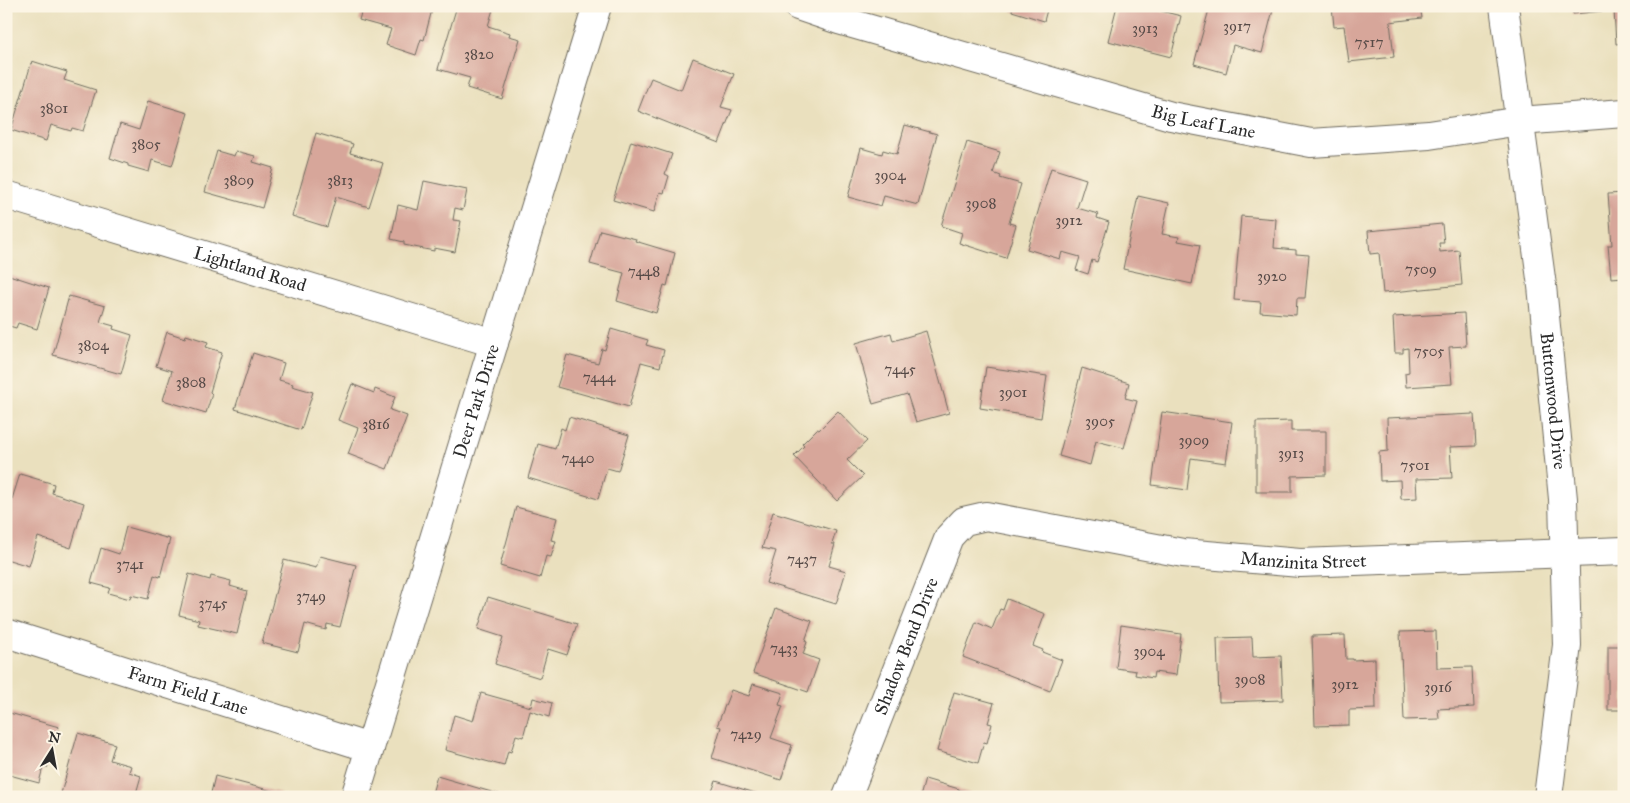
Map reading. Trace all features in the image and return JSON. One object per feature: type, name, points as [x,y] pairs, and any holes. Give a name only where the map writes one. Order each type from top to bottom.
[{"type":"street","name":"Deer Park Drive","points":[[356,797],[597,6]]},
{"type":"street","name":"Big Leaf Lane","points":[[798,6],[840,20],[1171,116],[1311,143],[1429,135],[1520,121],[1624,113]]},
{"type":"street","name":"Buttonwood Drive","points":[[1504,6],[1542,286],[1563,499],[1567,645],[1548,797]]},
{"type":"street","name":"Lightland Road","points":[[6,195],[494,343]]},
{"type":"street","name":"Manzinita Street","points":[[986,516],[1183,553],[1300,563],[1624,551]]},
{"type":"street","name":"Shadow Bend Drive","points":[[848,797],[949,537],[964,520],[986,516]]},
{"type":"street","name":"Farm Field Lane","points":[[6,633],[370,748]]},
{"type":"building","points":[[363,6],[433,6],[424,40],[421,39],[416,55],[386,45],[391,29],[359,20]]},
{"type":"building","points":[[457,6],[494,6],[488,26],[510,33],[509,36],[520,39],[502,99],[467,88],[470,78],[438,69]]},
{"type":"building","points":[[1013,6],[1048,6],[1044,21],[1012,11]]},
{"type":"building","points":[[1117,6],[1162,6],[1161,11],[1181,16],[1171,57],[1108,41]]},
{"type":"building","points":[[1210,6],[1274,6],[1262,53],[1233,45],[1226,73],[1194,64]]},
{"type":"building","points":[[1332,6],[1420,6],[1422,18],[1390,22],[1394,57],[1349,62],[1344,26],[1334,27]]},
{"type":"building","points":[[1573,6],[1624,6],[1624,43],[1616,44],[1614,10],[1573,14]]},
{"type":"building","points":[[693,58],[734,74],[721,107],[732,110],[719,143],[638,111],[651,78],[681,90]]},
{"type":"building","points":[[32,61],[67,72],[64,80],[96,90],[83,131],[72,128],[71,131],[51,125],[46,141],[11,130]]},
{"type":"building","points":[[148,101],[188,113],[172,166],[152,160],[149,172],[110,158],[120,124],[139,130]]},
{"type":"building","points":[[905,125],[937,134],[918,205],[884,196],[881,206],[848,197],[861,148],[882,154],[883,150],[897,154]]},
{"type":"building","points":[[316,133],[353,144],[350,153],[383,163],[369,207],[336,197],[327,227],[292,216]]},
{"type":"building","points":[[631,141],[672,154],[665,174],[669,176],[664,193],[660,192],[654,212],[613,200]]},
{"type":"building","points":[[967,142],[1000,152],[993,173],[1001,176],[1000,178],[1021,184],[1009,223],[1016,225],[1006,258],[959,243],[962,233],[941,226]]},
{"type":"building","points":[[217,151],[234,156],[236,151],[255,156],[253,162],[273,168],[262,208],[205,192]]},
{"type":"building","points":[[1051,168],[1086,179],[1077,208],[1098,214],[1097,218],[1109,222],[1097,262],[1092,260],[1088,274],[1076,270],[1080,257],[1062,252],[1060,259],[1027,249]]},
{"type":"building","points":[[424,181],[467,190],[463,210],[455,208],[453,220],[461,221],[455,252],[434,248],[434,251],[404,245],[404,242],[391,239],[398,205],[418,210]]},
{"type":"building","points":[[1624,193],[1624,277],[1611,278],[1608,245],[1612,245],[1608,194]]},
{"type":"building","points":[[1138,196],[1169,203],[1162,234],[1179,237],[1178,241],[1200,245],[1192,284],[1123,269]]},
{"type":"building","points":[[1241,216],[1276,219],[1274,248],[1296,250],[1296,254],[1309,255],[1305,298],[1297,298],[1296,315],[1260,312],[1261,302],[1234,300]]},
{"type":"building","points":[[1442,224],[1444,243],[1439,243],[1440,252],[1459,250],[1462,285],[1383,293],[1379,253],[1370,254],[1368,231]]},
{"type":"building","points":[[600,230],[636,239],[635,241],[675,253],[667,286],[664,285],[656,313],[617,301],[624,273],[590,264]]},
{"type":"building","points":[[6,274],[49,288],[37,329],[18,323],[16,328],[6,325]]},
{"type":"building","points":[[69,296],[105,306],[100,322],[114,326],[113,329],[132,335],[121,374],[53,355]]},
{"type":"building","points":[[1464,313],[1466,346],[1449,347],[1452,384],[1406,387],[1405,373],[1409,372],[1408,348],[1403,349],[1403,353],[1395,353],[1393,317]]},
{"type":"building","points":[[611,329],[648,340],[646,345],[664,350],[660,367],[641,362],[629,407],[557,387],[567,355],[598,363],[602,349],[605,350]]},
{"type":"building","points":[[926,331],[949,413],[916,422],[907,394],[873,404],[856,343],[891,333],[893,341]]},
{"type":"building","points":[[167,332],[185,338],[186,335],[208,342],[206,347],[222,352],[206,413],[163,400],[172,371],[156,366]]},
{"type":"building","points":[[253,353],[284,363],[279,380],[313,392],[301,430],[235,409]]},
{"type":"building","points":[[986,367],[1047,376],[1041,418],[980,408]]},
{"type":"building","points":[[1082,368],[1129,383],[1125,398],[1137,401],[1124,448],[1096,441],[1090,465],[1059,456]]},
{"type":"building","points":[[352,384],[374,393],[375,389],[395,397],[390,410],[407,416],[387,469],[348,454],[358,428],[338,420]]},
{"type":"building","points":[[838,411],[867,441],[847,460],[863,476],[837,501],[794,456],[804,446],[802,444]]},
{"type":"building","points":[[1162,412],[1232,422],[1226,463],[1191,458],[1187,490],[1152,485]]},
{"type":"building","points":[[1474,414],[1476,446],[1450,447],[1452,478],[1416,479],[1417,498],[1401,499],[1400,480],[1380,481],[1379,452],[1388,451],[1387,418]]},
{"type":"building","points":[[569,417],[629,435],[618,471],[607,468],[598,499],[528,478],[538,444],[555,449],[561,428],[565,430]]},
{"type":"building","points":[[1291,421],[1291,431],[1326,431],[1326,475],[1292,476],[1292,492],[1256,492],[1256,422]]},
{"type":"building","points":[[20,474],[54,484],[52,493],[84,503],[71,548],[38,537],[29,566],[6,559],[6,518]]},
{"type":"building","points":[[516,507],[557,518],[551,540],[556,541],[551,557],[546,556],[540,578],[500,566]]},
{"type":"building","points":[[773,512],[836,531],[832,544],[835,544],[829,566],[846,571],[836,604],[766,583],[776,551],[762,548]]},
{"type":"building","points":[[126,527],[170,539],[160,577],[154,575],[148,599],[131,595],[130,599],[108,593],[110,588],[91,583],[101,548],[119,554]]},
{"type":"building","points":[[320,556],[356,565],[340,627],[327,624],[326,630],[305,624],[298,652],[262,643],[284,560],[316,568]]},
{"type":"building","points":[[189,574],[210,580],[211,576],[231,581],[230,586],[247,591],[237,634],[198,625],[199,620],[179,615]]},
{"type":"building","points":[[488,597],[577,624],[567,655],[548,649],[540,678],[495,664],[503,637],[478,629]]},
{"type":"building","points":[[1007,599],[1045,614],[1033,646],[1062,660],[1050,691],[963,657],[976,622],[992,629],[1000,609],[1003,610]]},
{"type":"building","points":[[776,608],[812,621],[803,654],[819,660],[808,692],[753,673]]},
{"type":"building","points":[[1121,625],[1181,634],[1176,675],[1154,672],[1153,678],[1135,675],[1136,671],[1116,668]]},
{"type":"building","points":[[1436,631],[1437,668],[1472,667],[1474,707],[1438,709],[1439,719],[1404,720],[1400,632]]},
{"type":"building","points":[[1345,635],[1346,659],[1375,659],[1376,709],[1349,710],[1349,725],[1315,726],[1312,636]]},
{"type":"building","points":[[1252,637],[1253,657],[1281,656],[1283,700],[1219,702],[1217,638]]},
{"type":"building","points":[[1608,646],[1624,646],[1624,710],[1608,710]]},
{"type":"building","points":[[753,684],[783,693],[779,705],[783,706],[771,738],[792,745],[781,780],[712,758],[721,727],[717,726],[731,690],[749,696]]},
{"type":"building","points":[[954,692],[994,703],[988,723],[992,724],[987,743],[984,742],[978,763],[937,751]]},
{"type":"building","points":[[481,693],[531,707],[533,698],[552,703],[549,717],[530,711],[523,737],[516,735],[511,752],[508,751],[504,766],[445,750],[454,715],[473,721]]},
{"type":"building","points":[[6,712],[59,727],[47,768],[43,767],[39,783],[6,774],[10,757],[6,756]]},
{"type":"building","points":[[78,733],[115,744],[110,760],[131,766],[129,772],[141,776],[135,797],[60,797]]},
{"type":"building","points":[[215,776],[280,793],[279,797],[210,797]]},
{"type":"building","points":[[437,776],[505,796],[505,797],[431,797]]},
{"type":"building","points":[[925,779],[959,789],[981,797],[920,797]]},
{"type":"building","points":[[716,781],[765,797],[707,797],[709,793],[711,794]]}]
